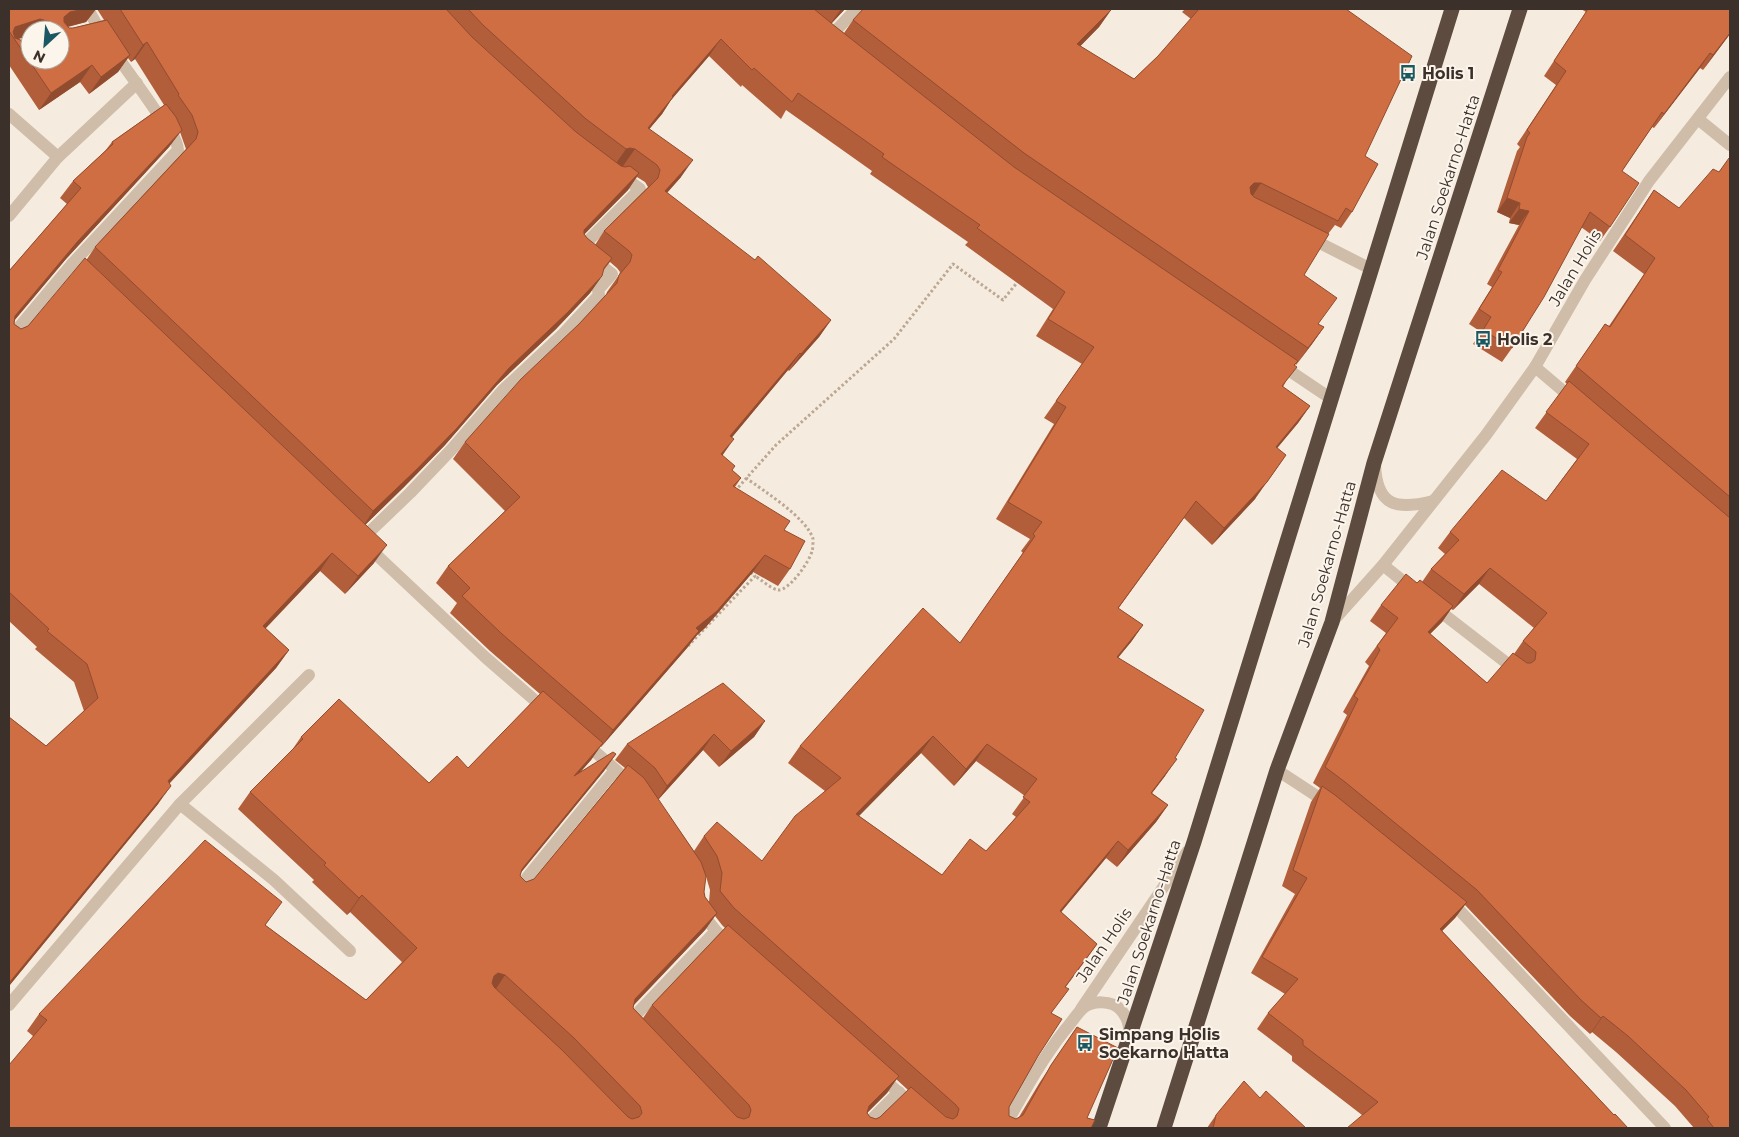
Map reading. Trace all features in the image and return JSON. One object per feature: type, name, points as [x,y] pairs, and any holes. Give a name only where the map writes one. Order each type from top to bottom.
[{"type":"highway","name":"Jalan Soekarno-Hatta","points":[[1099,1128],[1194,842],[1452,9]]},
{"type":"highway","name":"Jalan Soekarno-Hatta","points":[[1164,1128],[1277,770],[1332,622],[1374,463],[1520,9]]},
{"type":"street","points":[[9,339],[72,264],[178,150],[175,139],[137,83],[93,29],[88,9]]},
{"type":"street","points":[[829,38],[856,9]]},
{"type":"street","name":"Jalan Holis","points":[[1332,622],[1383,564],[1486,435],[1535,367],[1585,280],[1649,181],[1730,77]]},
{"type":"street","points":[[9,216],[58,157],[137,83]]},
{"type":"street","points":[[9,114],[58,157]]},
{"type":"street","points":[[1698,119],[1730,145]]},
{"type":"street","points":[[553,716],[486,657],[357,537],[410,493],[451,450],[498,395],[562,336],[599,295],[598,290],[612,274],[580,249],[640,189],[618,173],[614,176],[606,170]]},
{"type":"street","points":[[1297,232],[1371,268]]},
{"type":"street","points":[[72,264],[101,291]]},
{"type":"street","points":[[1266,355],[1330,398]]},
{"type":"street","points":[[1535,367],[1588,412]]},
{"type":"street","points":[[1374,463],[1380,493],[1390,501],[1403,506],[1433,501]]},
{"type":"street","points":[[1383,564],[1517,671]]},
{"type":"street","points":[[9,1005],[180,804],[309,674]]},
{"type":"street","points":[[576,735],[644,797]]},
{"type":"street","points":[[516,891],[616,770]]},
{"type":"street","points":[[1277,770],[1336,810]]},
{"type":"street","points":[[180,804],[274,880],[350,951]]},
{"type":"street","name":"Jalan Holis","points":[[1004,1128],[1041,1063],[1075,1017],[1194,842]]},
{"type":"street","points":[[1439,894],[1461,912],[1665,1128]]},
{"type":"street","points":[[701,901],[700,910],[716,931],[745,957]]},
{"type":"street","points":[[642,1036],[629,1022],[716,931]]},
{"type":"street","name":"Jalan Holis","points":[[1075,1017],[1083,1008],[1095,1002],[1109,1003],[1120,1009],[1127,1020],[1130,1032],[1126,1045]]},
{"type":"street","points":[[870,1067],[939,1128]]},
{"type":"street","points":[[863,1128],[899,1092]]},
{"type":"path","points":[[731,496],[776,446],[894,339],[953,264],[1003,300],[1021,278]]},
{"type":"path","points":[[746,478],[786,507],[805,526],[812,539],[812,551],[794,581],[784,589],[777,590],[749,571]]},
{"type":"path","points":[[684,650],[755,576]]},
{"type":"building","points":[[9,9],[84,9],[70,12],[64,17],[64,20],[20,20],[20,25],[15,27],[13,32],[15,38],[20,40],[20,47],[9,31]]},
{"type":"building","points":[[120,9],[446,9],[472,37],[576,132],[621,166],[630,166],[639,173],[584,230],[587,238],[612,258],[604,268],[602,276],[568,312],[509,368],[457,428],[373,511],[95,247],[196,139],[198,132],[192,115],[147,42],[143,45]]},
{"type":"building","points":[[468,9],[814,9],[1014,167],[1298,361],[1294,365],[1297,367],[1282,386],[1310,406],[1276,447],[1286,455],[1267,482],[1224,528],[1196,501],[1118,608],[1143,625],[1117,657],[1204,710],[1175,758],[1177,759],[1151,793],[1168,805],[1128,850],[1118,841],[1060,911],[1097,944],[1065,987],[1069,989],[1051,1013],[1062,1019],[1009,1107],[1009,1116],[1016,1119],[1023,1115],[1051,1065],[1077,1027],[1118,1048],[1087,1118],[1095,1120],[1091,1128],[9,1128],[9,1065],[47,1020],[39,1014],[205,840],[282,902],[265,925],[366,1000],[417,948],[362,895],[359,898],[324,865],[326,863],[250,792],[303,739],[301,737],[339,699],[429,783],[457,756],[468,768],[543,691],[603,743],[574,776],[613,752],[616,754],[522,869],[520,876],[526,882],[534,879],[628,765],[644,778],[701,862],[706,876],[705,897],[717,913],[635,999],[633,1008],[737,1117],[744,1119],[749,1117],[751,1110],[749,1105],[652,1005],[728,925],[899,1076],[869,1106],[867,1113],[870,1117],[876,1119],[880,1117],[911,1087],[946,1117],[953,1119],[957,1116],[959,1109],[956,1105],[734,908],[720,891],[722,873],[717,856],[704,836],[717,822],[762,861],[795,816],[841,778],[800,746],[923,608],[960,643],[1035,536],[1033,534],[1042,522],[1008,502],[1066,407],[1056,401],[1094,347],[1048,319],[1065,292],[977,228],[980,225],[882,157],[884,154],[798,93],[792,102],[754,68],[752,70],[721,39],[672,96],[648,128],[693,160],[665,191],[755,260],[758,256],[831,320],[800,353],[730,436],[734,439],[721,454],[735,466],[732,470],[741,478],[733,486],[790,521],[784,530],[805,541],[790,569],[765,555],[717,611],[696,628],[699,631],[613,730],[502,634],[462,596],[470,588],[448,566],[520,497],[465,442],[521,379],[579,324],[617,283],[619,275],[630,262],[632,255],[604,231],[658,178],[660,170],[657,165],[635,149],[626,149],[586,119]],"holes":[[[933,736],[966,769],[987,744],[1037,779],[1023,797],[1030,802],[986,851],[970,839],[942,875],[856,814]],[[498,973],[505,975],[574,1038],[640,1106],[642,1113],[639,1117],[632,1119],[628,1117],[562,1050],[494,987],[492,983],[494,976]]]},
{"type":"building","points":[[863,9],[1109,9],[1111,10],[1077,44],[1134,79],[1158,56],[1199,9],[1346,9],[1412,56],[1365,156],[1378,164],[1352,212],[1346,208],[1338,221],[1261,183],[1254,183],[1250,187],[1251,194],[1254,197],[1329,234],[1304,275],[1337,298],[1318,324],[1324,327],[1308,348],[1024,153],[853,20]]},
{"type":"building","points":[[1588,9],[1730,9],[1730,33],[1713,55],[1710,53],[1664,114],[1662,112],[1622,171],[1639,183],[1610,227],[1590,212],[1544,297],[1512,348],[1483,330],[1491,317],[1479,309],[1502,272],[1498,270],[1529,211],[1519,209],[1520,203],[1507,198],[1530,133],[1527,130],[1566,71],[1554,61]]},
{"type":"building","points":[[107,20],[130,55],[101,77],[92,65],[51,93],[35,70],[70,70],[70,28]]},
{"type":"building","points":[[166,104],[176,117],[182,130],[78,241],[15,316],[14,324],[21,329],[28,326],[85,258],[387,545],[358,576],[332,553],[263,626],[289,650],[168,781],[171,786],[9,983],[9,717],[46,746],[98,698],[87,664],[47,631],[49,629],[9,592],[9,271],[81,188],[73,181],[113,144],[112,142]]},
{"type":"building","points":[[1729,158],[1730,497],[1576,366],[1605,324],[1610,327],[1655,258],[1625,235],[1654,190],[1679,208],[1713,169],[1719,172]]},
{"type":"building","points":[[1569,381],[1730,518],[1730,1128],[1714,1128],[1707,1119],[1709,1117],[1686,1090],[1628,1036],[1603,1016],[1601,1018],[1581,1000],[1477,890],[1325,767],[1358,699],[1354,696],[1380,650],[1377,646],[1398,618],[1381,605],[1406,574],[1417,583],[1420,580],[1453,606],[1428,632],[1487,683],[1513,653],[1527,663],[1535,660],[1536,652],[1523,641],[1547,613],[1490,568],[1464,594],[1431,569],[1459,540],[1450,532],[1502,470],[1546,501],[1589,444],[1546,412]]},
{"type":"building","points":[[723,683],[765,721],[731,751],[714,734],[667,786],[655,768],[627,744]]},
{"type":"building","points":[[1322,786],[1467,902],[1440,929],[1628,1128],[1347,1128],[1378,1102],[1303,1045],[1303,1040],[1268,1013],[1298,979],[1262,957],[1307,878],[1293,870]]},
{"type":"building","points":[[1244,1081],[1260,1098],[1266,1091],[1306,1128],[1213,1128],[1216,1115]]},
{"type":"place","name":"Holis 1","points":[[1408,73]]},
{"type":"place","name":"Holis 2","points":[[1483,339]]},
{"type":"place","name":"Simpang Holis Soekarno Hatta","points":[[1085,1043]]}]
